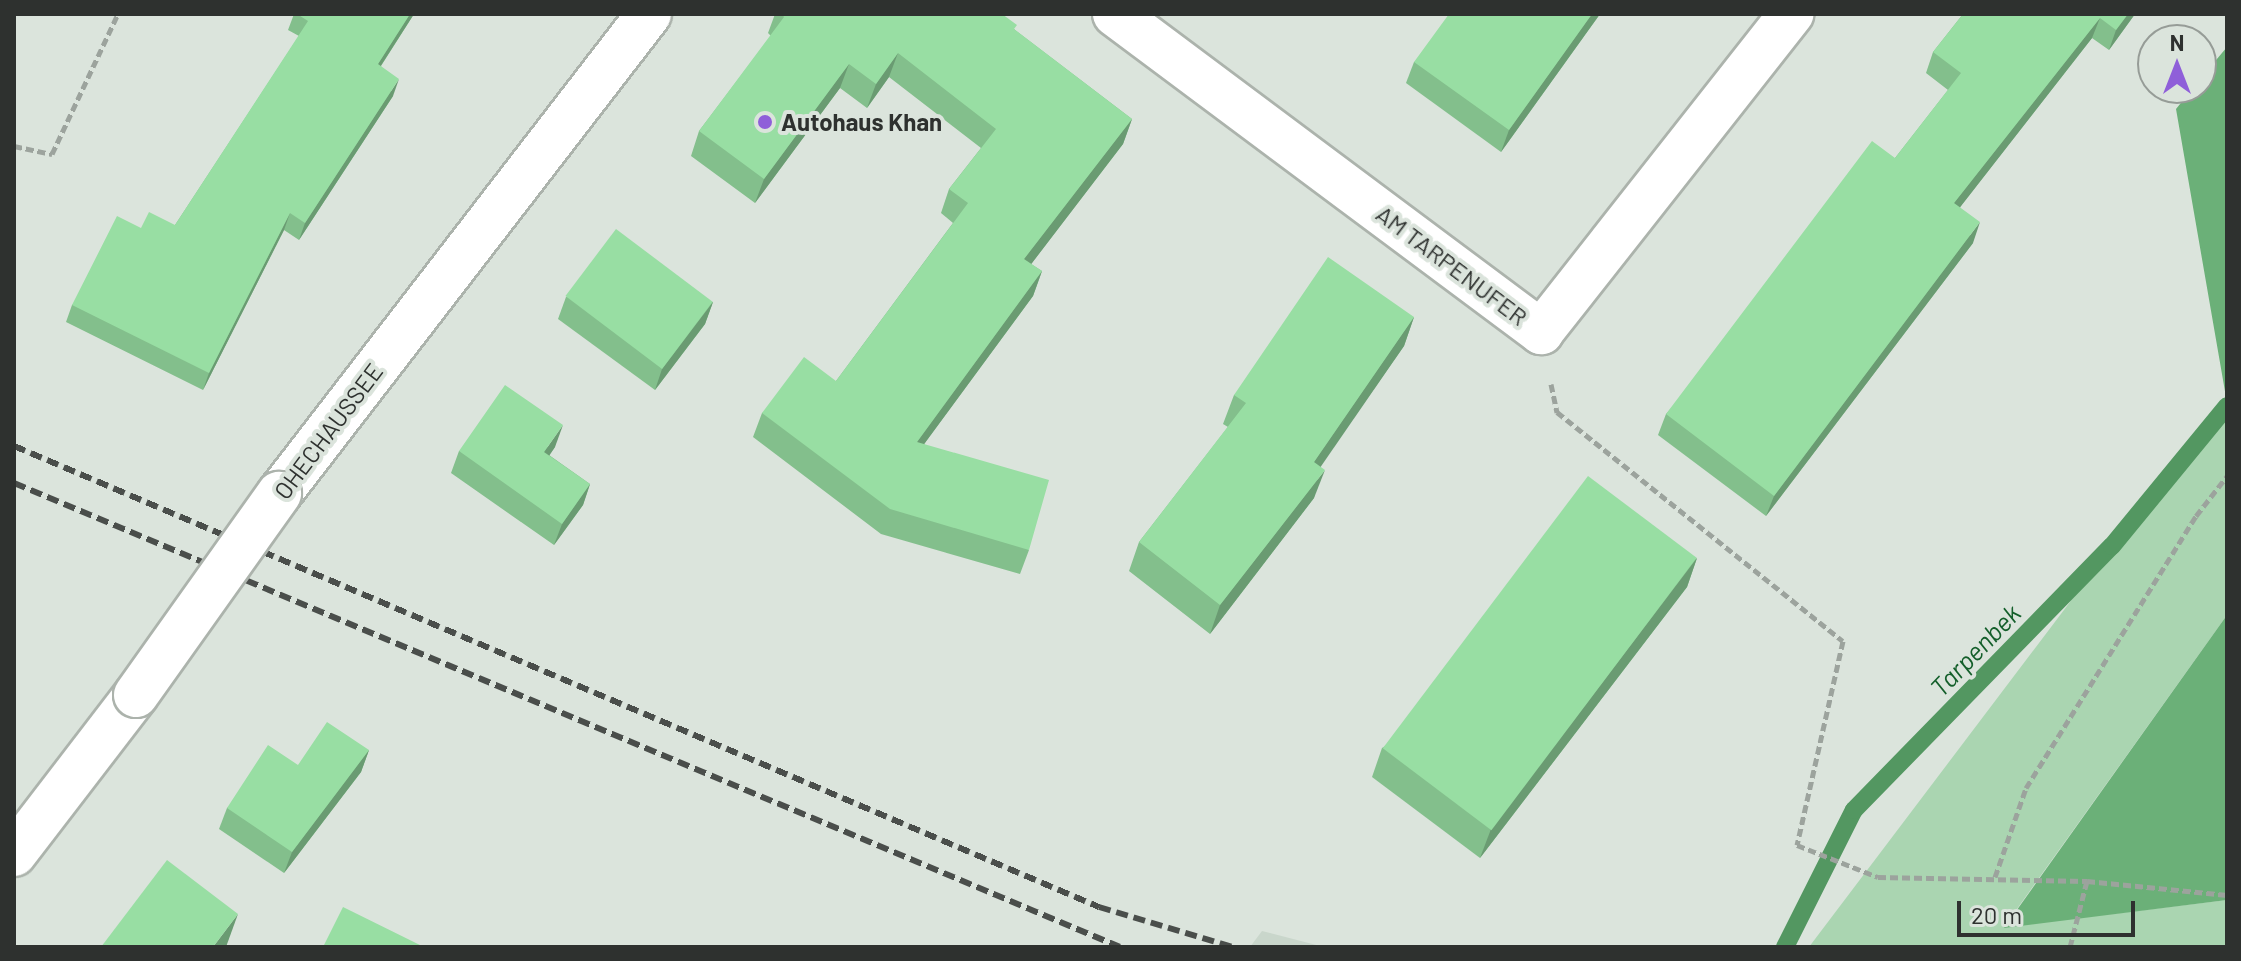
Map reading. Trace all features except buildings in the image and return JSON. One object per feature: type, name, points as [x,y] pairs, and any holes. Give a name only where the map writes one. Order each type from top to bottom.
[{"type":"main road","name":"OHECHAUSSEE","points":[[14,854],[136,695],[279,494],[649,14]]},
{"type":"main road","name":"AM TARPENUFER","points":[[1115,14],[1541,332],[1791,14]]},
{"type":"path","points":[[14,146],[52,154],[118,14]]},
{"type":"path","points":[[1541,332],[1557,412],[1843,641],[1797,845],[1878,877],[2087,881],[2227,895]]},
{"type":"path","points":[[1995,877],[2026,788],[2196,516],[2227,476]]},
{"type":"path","points":[[2070,947],[2087,881]]},
{"type":"shaded area","points":[[1262,931],[1324,947],[1250,947]]},
{"type":"green space","points":[[2227,47],[2227,403],[2176,109],[2180,104],[2217,104],[2217,59]]},
{"type":"green space","points":[[2225,397],[2227,615],[2004,927],[2227,900],[2227,947],[1809,947]]},
{"type":"green space","points":[[2227,615],[2227,900],[2004,928]]},
{"type":"waterway","name":"Tarpenbek","points":[[1785,947],[1854,810],[2112,546],[2227,406]]},
{"type":"railway","points":[[14,446],[1099,907],[1232,947]]},
{"type":"railway","points":[[14,483],[1120,947]]},
{"type":"place","name":"Autohaus Khan","points":[[765,122]]}]
